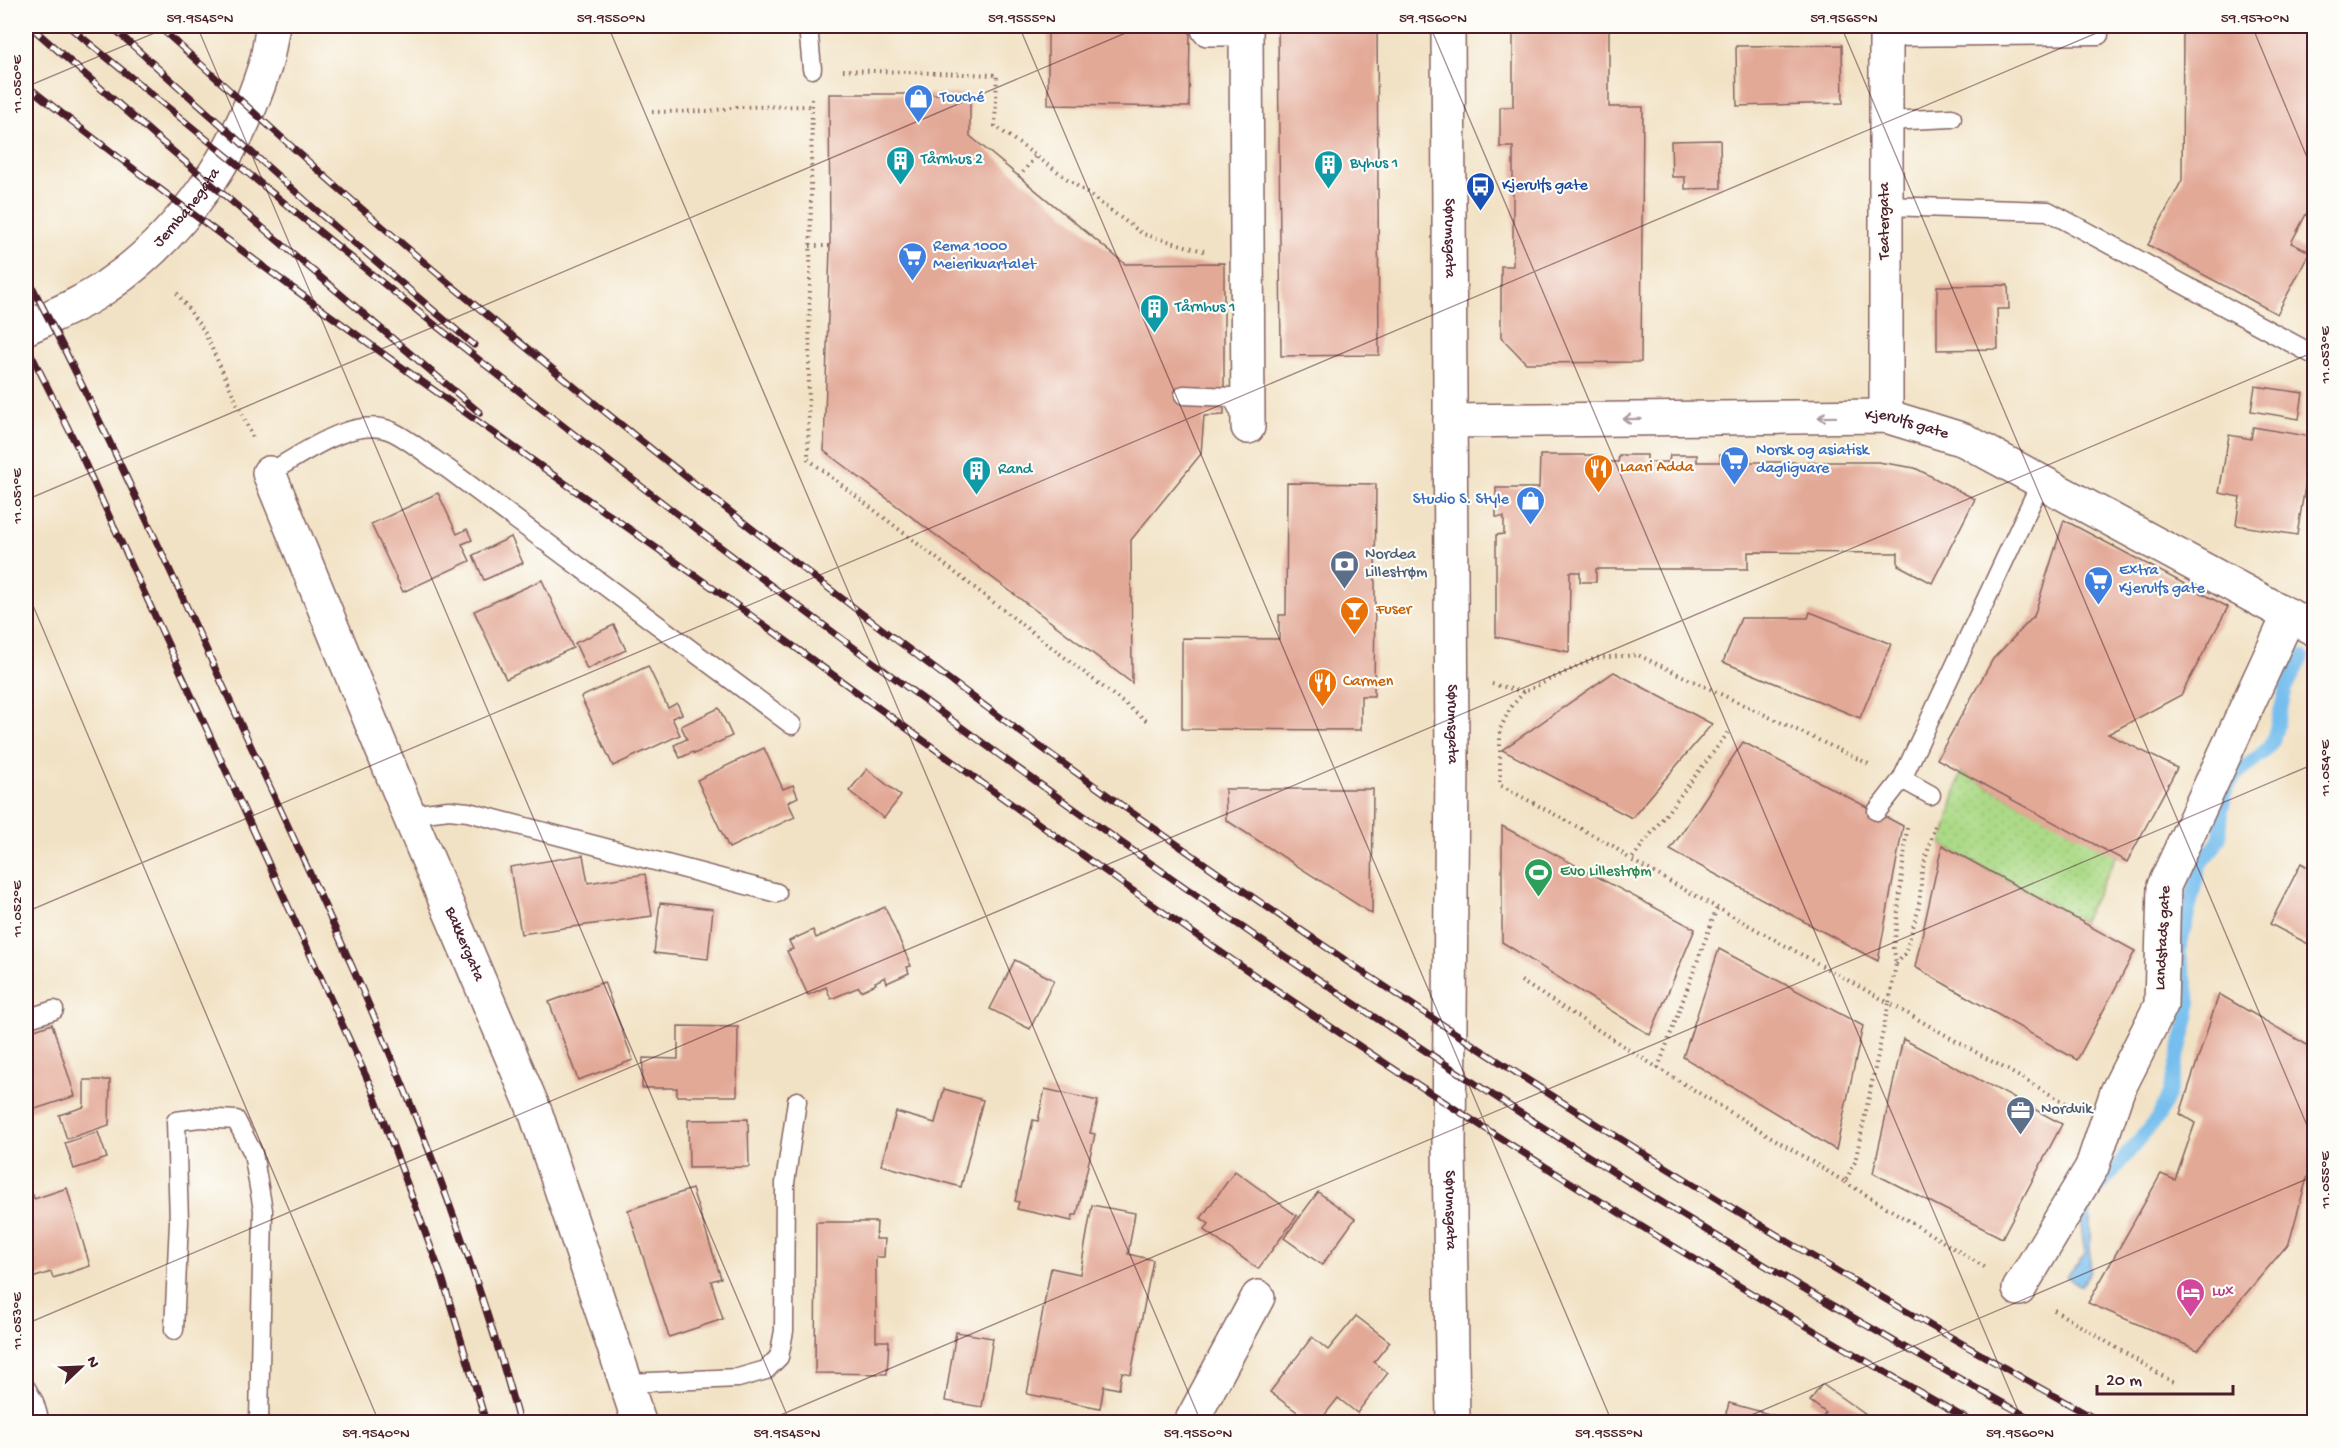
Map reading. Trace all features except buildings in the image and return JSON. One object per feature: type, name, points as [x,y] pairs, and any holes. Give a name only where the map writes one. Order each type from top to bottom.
[{"type":"street","name":"Jernbanegata","points":[[26,328],[107,286],[170,233],[217,171],[242,123],[265,65],[273,26]]},
{"type":"street","name":"Sørumsgata","points":[[1448,26],[1452,760],[1449,1147],[1453,1422]]},
{"type":"street","points":[[1209,29],[1246,29],[1245,262],[1248,427]]},
{"type":"street","name":"Teatergata","points":[[1886,31],[1886,416]]},
{"type":"street","name":"Kjerulfs gate","points":[[1450,421],[1886,416],[1964,440],[2302,622]]},
{"type":"street","name":"Bakkergata","points":[[269,473],[409,815],[536,1114],[628,1383],[639,1422]]},
{"type":"street","name":"Landstads gate","points":[[2019,1289],[2092,1167],[2117,1092],[2161,1005],[2164,886],[2302,622]]},
{"type":"street","points":[[1191,1422],[1258,1297]]},
{"type":"lane","points":[[808,26],[812,69]]},
{"type":"lane","points":[[1886,31],[2099,35]]},
{"type":"lane","points":[[1886,121],[1952,118]]},
{"type":"lane","points":[[1885,206],[2048,211],[2314,355]]},
{"type":"lane","points":[[1184,395],[1232,397],[1248,427]]},
{"type":"lane","points":[[269,473],[329,439],[364,426],[390,430],[448,469],[792,725]]},
{"type":"lane","points":[[1877,811],[1902,779],[2041,482]]},
{"type":"lane","points":[[1902,779],[1931,795]]},
{"type":"lane","points":[[409,815],[449,810],[468,812],[777,893]]},
{"type":"lane","points":[[26,1019],[54,1010]]},
{"type":"lane","points":[[628,1383],[738,1378],[766,1370],[778,1357],[784,1331],[785,1183],[797,1101]]},
{"type":"lane","points":[[174,1330],[179,1222],[176,1120],[200,1118],[236,1120],[253,1153],[263,1210],[259,1422]]},
{"type":"lane","points":[[26,1388],[34,1402],[40,1422]]},
{"type":"path","points":[[1147,721],[808,459],[812,69],[997,75],[995,126],[1143,234],[1245,262]]},
{"type":"path","points":[[652,112],[708,111],[738,106],[812,106]]},
{"type":"path","points":[[1019,177],[1036,156]]},
{"type":"path","points":[[810,246],[830,246]]},
{"type":"path","points":[[177,293],[204,331],[269,473]]},
{"type":"path","points":[[1902,779],[1638,655],[1595,658],[1524,692],[1510,708],[1500,729],[1500,785],[1613,846],[1631,860],[2106,1126]]},
{"type":"path","points":[[1491,684],[1524,692]]},
{"type":"path","points":[[1631,860],[1728,733]]},
{"type":"path","points":[[1896,964],[1905,954],[1919,907],[1922,871],[1935,825]]},
{"type":"path","points":[[1845,1182],[1854,1162],[1896,964],[1893,948],[1903,855]]},
{"type":"path","points":[[1658,1068],[1717,908]]},
{"type":"path","points":[[1521,981],[1658,1068],[2176,1384]]},
{"type":"green space","points":[[1961,772],[2117,855],[2082,922],[1942,845]]},
{"type":"water","points":[[2104,1175],[2109,1179],[2090,1206],[2090,1270],[2082,1286],[2066,1277],[2085,1254],[2079,1210]]},
{"type":"waterway","points":[[2097,1190],[2159,1116],[2169,1093],[2190,1003],[2179,951],[2200,864],[2220,837],[2222,809],[2227,788],[2237,774],[2265,751],[2273,741],[2286,688],[2302,657]]},
{"type":"railway","points":[[30,26],[155,136],[480,413]]},
{"type":"railway","points":[[68,26],[464,348],[652,495],[842,639],[1034,780],[1228,918],[1426,1051],[1626,1180],[1830,1304],[2037,1422]]},
{"type":"railway","points":[[111,26],[317,211],[474,345]]},
{"type":"railway","points":[[158,26],[384,228],[573,386],[882,629],[1049,753],[1219,874],[1565,1104],[1741,1214],[1920,1320],[2101,1422]]},
{"type":"railway","points":[[26,85],[190,212],[357,335],[1194,933],[1352,1041],[1526,1155],[1792,1318],[1972,1422]]},
{"type":"railway","points":[[26,275],[140,506],[363,991],[433,1160],[493,1333],[519,1422]]},
{"type":"railway","points":[[26,344],[77,446],[371,1087],[443,1280],[486,1422]]},
{"type":"place","name":"Touché","points":[[919,124]]},
{"type":"place","name":"Tårnhus 2","points":[[900,186]]},
{"type":"place","name":"Byhus 1","points":[[1329,190]]},
{"type":"place","name":"Kjerulfs gate","points":[[1481,212]]},
{"type":"place","name":"Rema 1000 Meierikvartalet","points":[[912,282]]},
{"type":"place","name":"Tårnhus 1","points":[[1154,334]]},
{"type":"place","name":"Norsk og asiatisk dagligvare","points":[[1735,486]]},
{"type":"place","name":"Laari Adda","points":[[1599,494]]},
{"type":"place","name":"Rand","points":[[977,496]]},
{"type":"place","name":"Studio S. Style","points":[[1530,526]]},
{"type":"place","name":"Nordea Lillestrøm","points":[[1344,590]]},
{"type":"place","name":"Extra Kjerulfs gate","points":[[2098,606]]},
{"type":"place","name":"Fuser","points":[[1355,636]]},
{"type":"place","name":"Carmen","points":[[1322,708]]},
{"type":"place","name":"Evo Lillestrøm","points":[[1539,898]]},
{"type":"place","name":"Nordvik","points":[[2020,1136]]},
{"type":"place","name":"Lux","points":[[2191,1318]]}]
